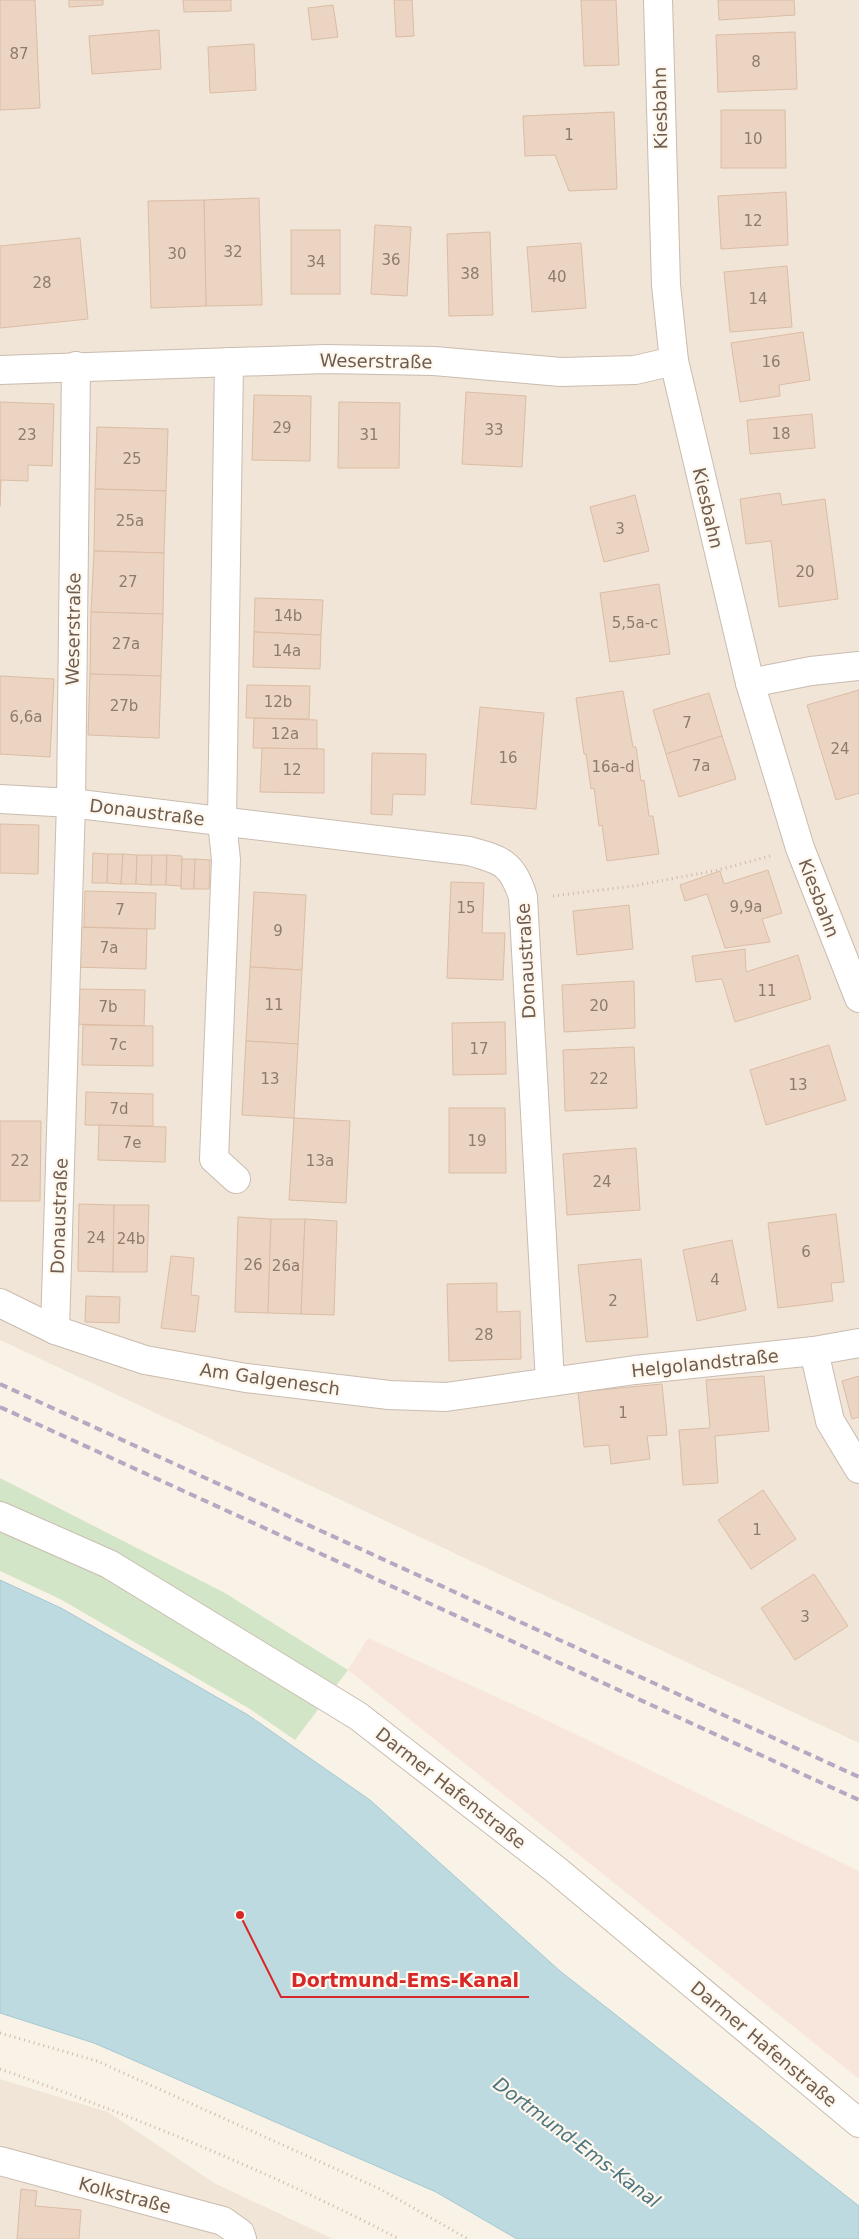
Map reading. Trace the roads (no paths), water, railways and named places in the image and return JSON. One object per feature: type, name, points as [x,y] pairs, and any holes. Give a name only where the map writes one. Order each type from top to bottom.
[{"type":"street","name":"Kiesbahn","points":[[658,0],[666,285],[674,361],[750,683],[800,848],[859,998]]},
{"type":"street","name":"Weserstraße","points":[[0,370],[326,359],[434,361],[561,372],[635,370],[674,361]]},
{"type":"street","points":[[229,362],[222,821],[226,860],[214,1159],[236,1179]]},
{"type":"street","name":"Weserstraße","points":[[71,803],[76,366]]},
{"type":"street","points":[[750,683],[811,671],[859,666]]},
{"type":"street","name":"Donaustraße","points":[[0,799],[71,803],[222,821],[476,853],[499,859],[516,878],[523,897],[550,1382]]},
{"type":"street","name":"Donaustraße","points":[[55,1330],[71,803]]},
{"type":"street","name":"Am Galgenesch","points":[[0,1303],[55,1330],[145,1360],[246,1378],[389,1395],[446,1397],[550,1382]]},
{"type":"street","name":"Helgolandstraße","points":[[550,1382],[814,1351],[859,1343]]},
{"type":"street","points":[[814,1351],[830,1421],[859,1469]]},
{"type":"street","name":"Darmer Hafenstraße","points":[[0,1516],[108,1564],[358,1716],[555,1869],[859,2122]]},
{"type":"street","name":"Kolkstraße","points":[[0,2161],[223,2221],[240,2233],[242,2239]]},
{"type":"water","points":[[0,1580],[61,1608],[248,1715],[370,1800],[560,1971],[859,2206],[859,2239],[517,2239],[436,2192],[94,2043],[0,2013]]},
{"type":"railway","points":[[0,1384],[859,1777]]},
{"type":"railway","points":[[0,1407],[859,1800]]},
{"type":"place","name":"Dortmund-Ems-Kanal","points":[[240,1915]]}]
